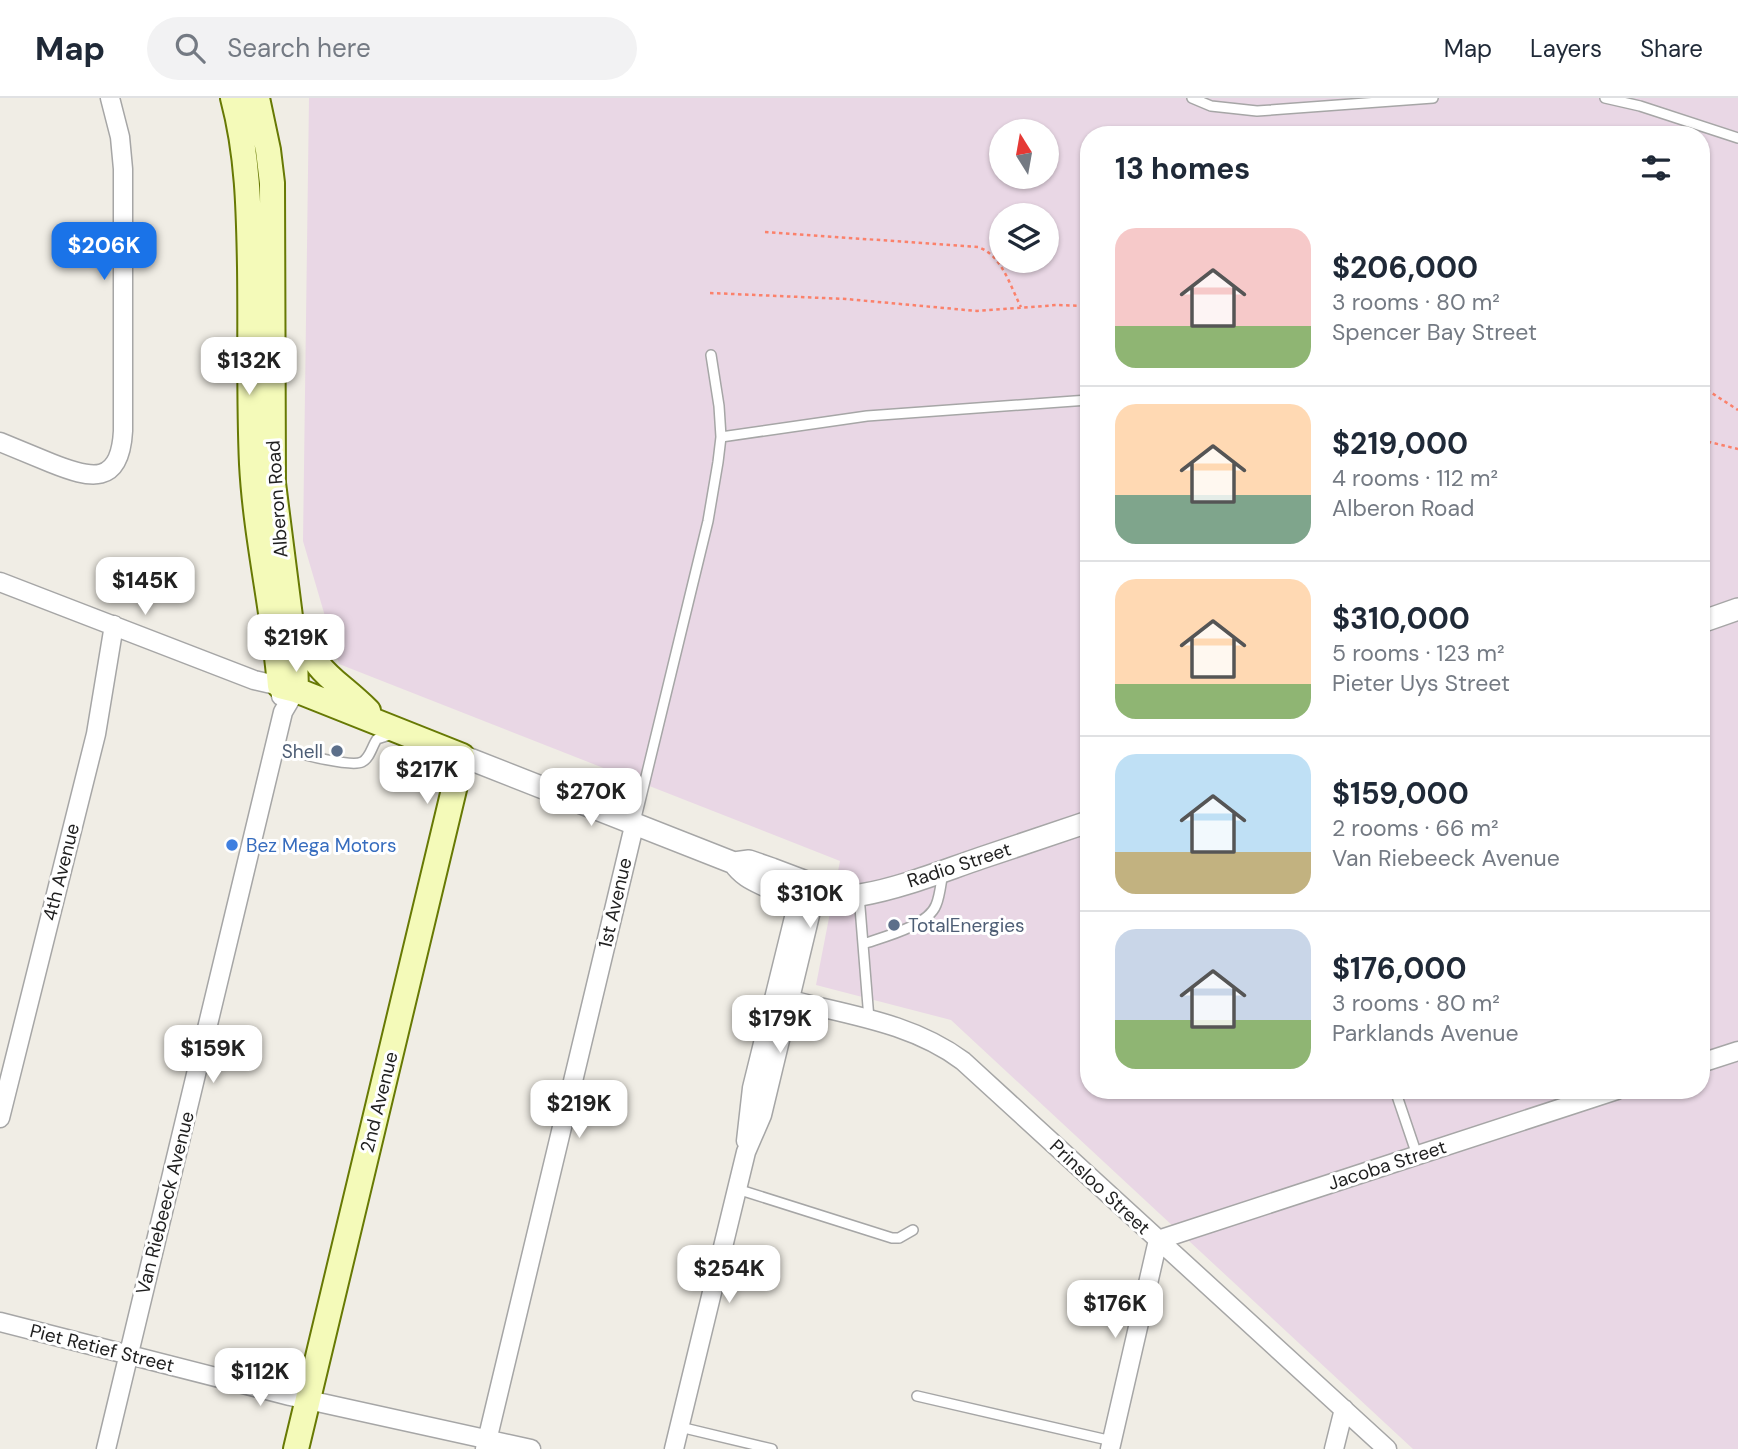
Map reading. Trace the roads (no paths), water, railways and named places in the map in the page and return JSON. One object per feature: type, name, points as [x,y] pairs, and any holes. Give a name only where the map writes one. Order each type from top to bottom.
[{"type":"main road","name":"Alberon Road","points":[[233,98],[243,144],[260,185],[276,517],[295,656],[288,688]]},
{"type":"main road","name":"Alberon Road","points":[[257,98],[268,150],[260,185],[253,484],[277,652],[288,688]]},
{"type":"main road","points":[[284,579],[303,639],[317,664],[326,676],[390,728]]},
{"type":"main road","points":[[288,688],[462,756]]},
{"type":"main road","name":"2nd Avenue","points":[[296,1449],[462,756]]},
{"type":"street","points":[[0,442],[80,474],[99,474],[106,471],[120,453],[123,430],[122,160],[120,137],[110,98]]},
{"type":"street","points":[[0,582],[254,680],[288,688]]},
{"type":"street","points":[[1710,619],[1738,609]]},
{"type":"street","name":"4th Avenue","points":[[0,1118],[96,734],[114,625]]},
{"type":"street","name":"Van Riebeeck Avenue","points":[[106,1449],[288,688]]},
{"type":"street","points":[[462,756],[734,863],[749,861],[812,892],[782,998],[762,1115],[746,1152],[674,1449]]},
{"type":"street","name":"1st Avenue","points":[[487,1443],[635,822]]},
{"type":"street","name":"Radio Street","points":[[812,892],[859,894],[881,890],[1080,825]]},
{"type":"street","name":"Prinsloo Street","points":[[782,998],[869,1019],[925,1037],[943,1046],[963,1061],[1387,1449]]},
{"type":"street","points":[[1710,1060],[1738,1051]]},
{"type":"street","name":"Jacoba Street","points":[[1158,1240],[1590,1099]]},
{"type":"street","points":[[1111,1445],[1158,1240]]},
{"type":"street","name":"Piet Retief Street","points":[[0,1322],[487,1443],[531,1449]]},
{"type":"street","points":[[1335,1449],[1344,1409]]},
{"type":"lane","points":[[1192,98],[1211,106],[1257,111],[1433,98]]},
{"type":"lane","points":[[1605,98],[1701,126]]},
{"type":"lane","points":[[1710,129],[1738,138]]},
{"type":"lane","name":"1st Avenue","points":[[635,822],[708,521],[720,437],[719,405],[711,355]]},
{"type":"lane","points":[[720,437],[867,416],[1080,401]]},
{"type":"lane","points":[[274,747],[342,762],[359,763],[366,760],[377,739],[390,728]]},
{"type":"lane","points":[[863,944],[916,924],[929,916],[936,905],[943,870]]},
{"type":"lane","points":[[859,894],[869,1019]]},
{"type":"lane","points":[[1398,1099],[1417,1156]]},
{"type":"lane","points":[[737,1189],[892,1238],[899,1238],[913,1230]]},
{"type":"lane","points":[[917,1396],[1111,1445]]},
{"type":"lane","points":[[680,1427],[772,1449]]},
{"type":"place","name":"Shell","points":[[337,751]]},
{"type":"place","name":"Bez Mega Motors","points":[[232,845]]},
{"type":"place","name":"TotalEnergies","points":[[894,925]]}]
